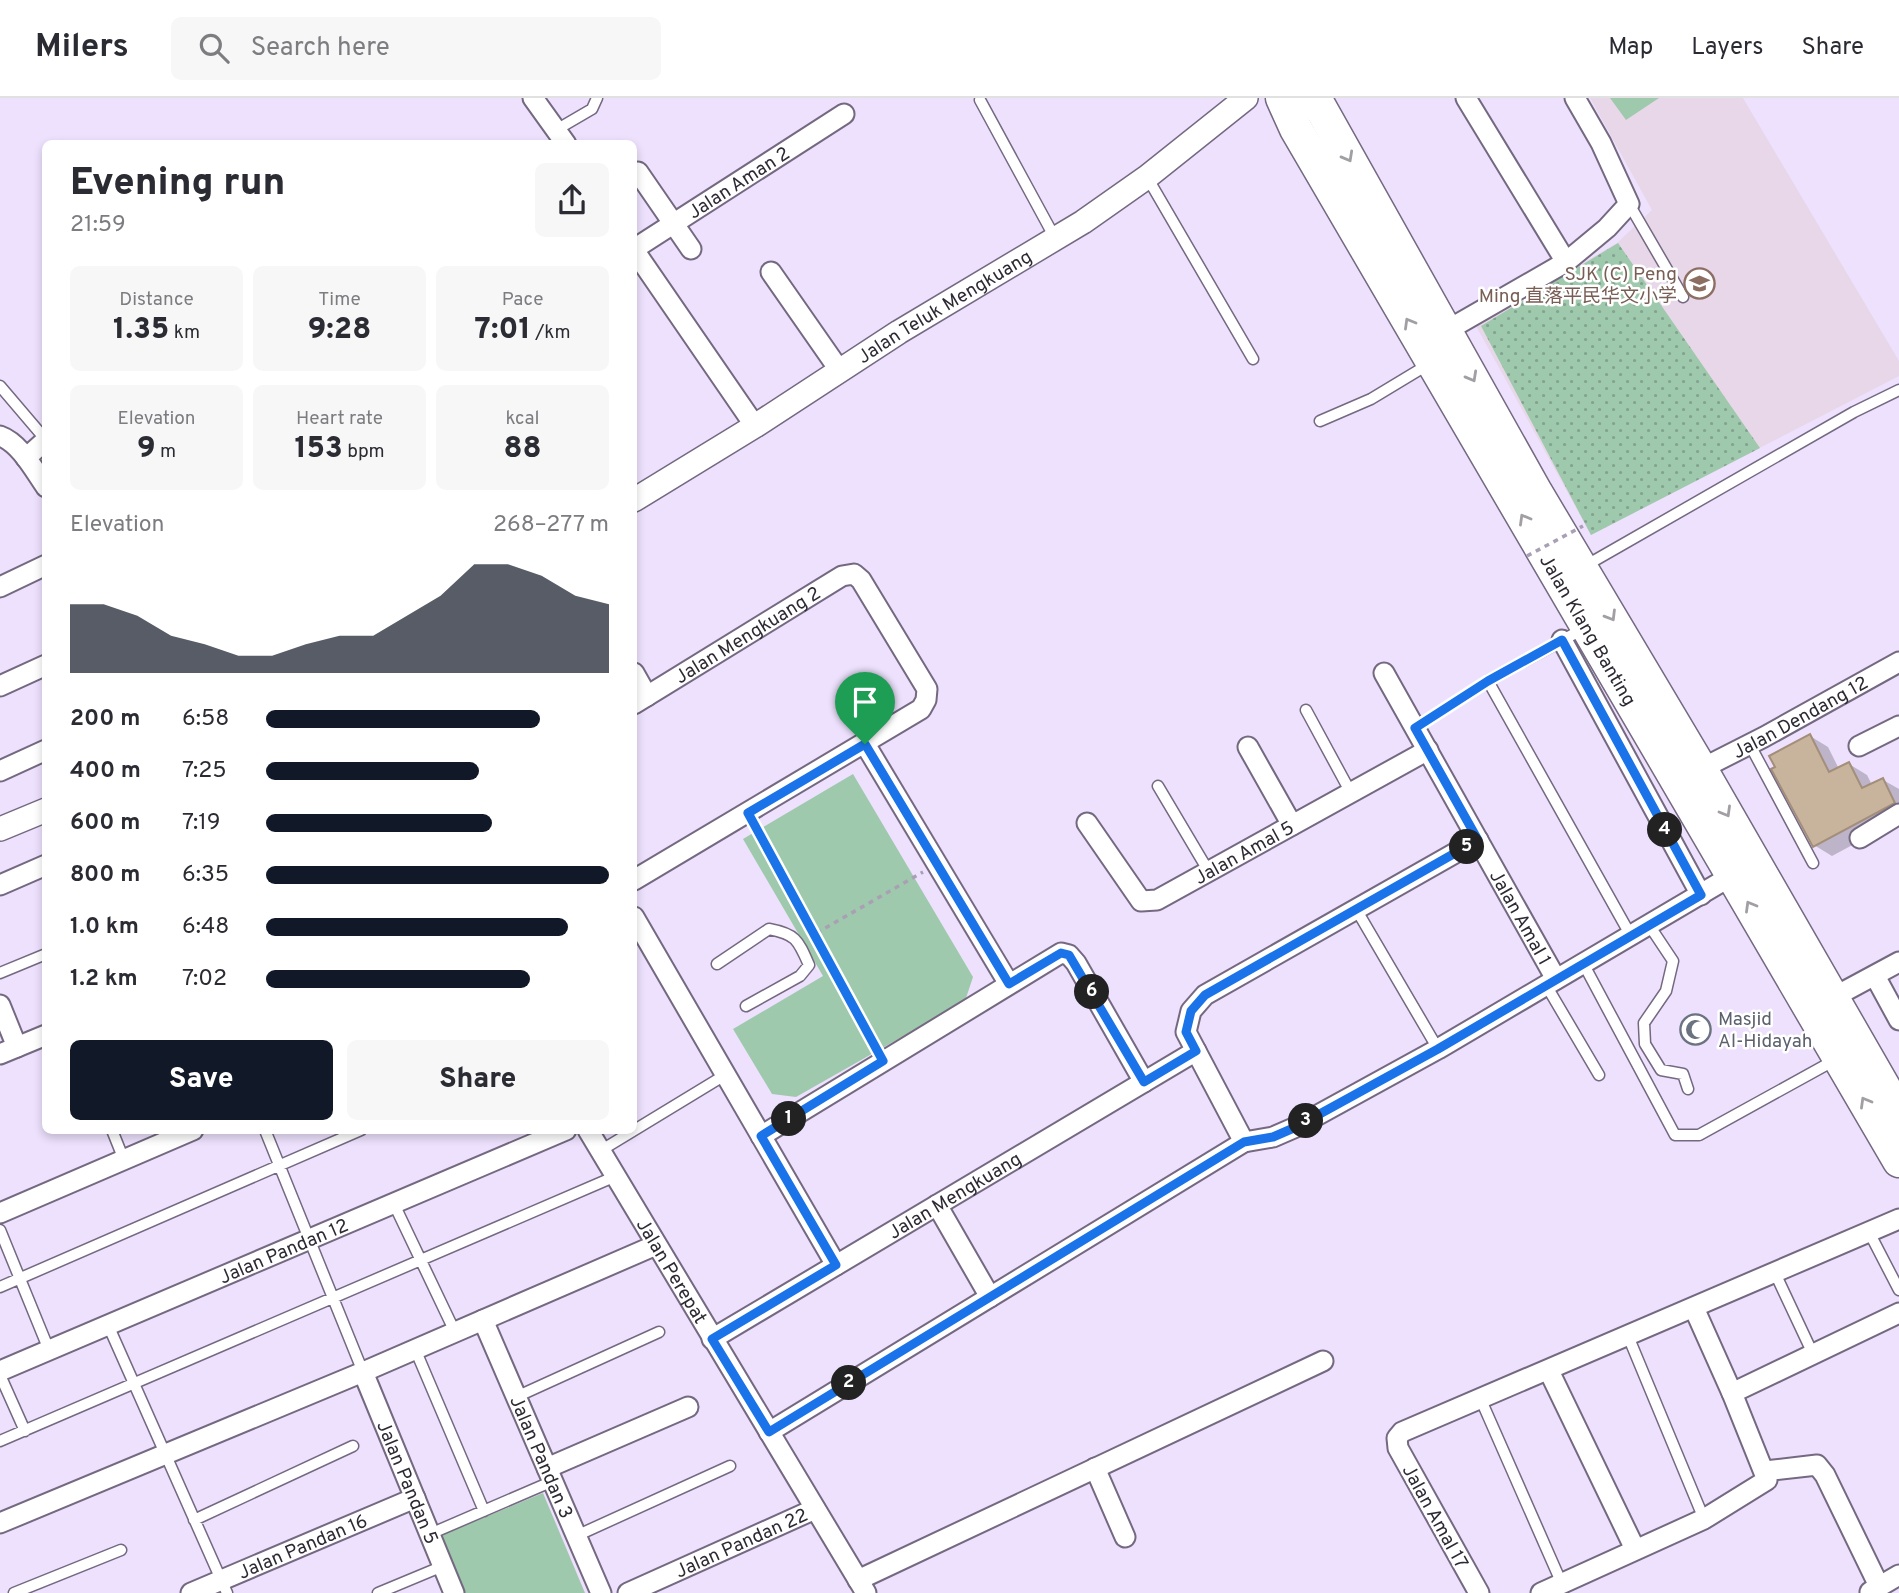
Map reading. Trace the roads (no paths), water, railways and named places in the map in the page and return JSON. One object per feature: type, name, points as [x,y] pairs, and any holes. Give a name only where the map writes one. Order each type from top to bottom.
[{"type":"highway","name":"Jalan Klang Banting","points":[[1282,98],[1296,129],[1432,362],[1574,634],[1733,876],[1899,1161]]},
{"type":"highway","name":"Jalan Klang Banting","points":[[1315,98],[1581,568],[1701,769],[1899,1113]]},
{"type":"street","points":[[533,98],[561,137]]},
{"type":"street","name":"Jalan Teluk Mengkuang","points":[[637,498],[899,332],[1056,239],[1147,177],[1245,98]]},
{"type":"street","points":[[1465,98],[1566,262]]},
{"type":"street","points":[[1446,331],[1566,262],[1607,228],[1629,204],[1601,143],[1575,98]]},
{"type":"street","name":"Jalan Aman 2","points":[[637,247],[844,114]]},
{"type":"street","points":[[638,172],[691,249]]},
{"type":"street","points":[[637,253],[754,426]]},
{"type":"street","points":[[771,272],[839,371]]},
{"type":"street","points":[[0,436],[8,439],[26,458],[42,481]]},
{"type":"street","points":[[26,458],[42,444]]},
{"type":"street","points":[[0,587],[42,567]]},
{"type":"street","name":"Jalan Mengkuang 2","points":[[640,700],[842,576],[854,575],[861,580],[927,688],[926,700],[921,709],[865,744]]},
{"type":"street","points":[[1574,634],[1701,895]]},
{"type":"street","name":"Jalan Dendang 12","points":[[1701,769],[1750,745],[1899,662]]},
{"type":"street","points":[[0,686],[42,666]]},
{"type":"street","name":"Jalan Amal 1","points":[[1384,673],[1478,840],[1551,982]]},
{"type":"street","points":[[1859,746],[1899,726]]},
{"type":"street","points":[[637,878],[865,744],[1009,984]]},
{"type":"street","points":[[1248,747],[1292,825]]},
{"type":"street","name":"Jalan Amal 5","points":[[1087,823],[1141,901],[1157,900],[1427,750]]},
{"type":"street","points":[[0,771],[42,752]]},
{"type":"street","points":[[0,830],[42,812]]},
{"type":"street","points":[[1860,838],[1899,814]]},
{"type":"street","points":[[1244,1142],[1186,1032],[1191,1011],[1205,995],[1478,840]]},
{"type":"street","points":[[0,885],[42,867]]},
{"type":"street","points":[[769,1432],[1244,1142],[1273,1137],[1296,1127],[1438,1049],[1733,876]]},
{"type":"street","points":[[639,937],[725,1075],[836,1265]]},
{"type":"street","points":[[761,1136],[1061,953],[1069,955],[1144,1082]]},
{"type":"street","points":[[1834,998],[1899,962]]},
{"type":"street","points":[[1875,976],[1899,1020]]},
{"type":"street","points":[[0,1005],[9,1051],[42,1037]]},
{"type":"street","name":"Jalan Mengkuang","points":[[712,1339],[1196,1051]]},
{"type":"street","points":[[0,1213],[184,1134]]},
{"type":"street","name":"Jalan Pandan 12","points":[[0,1373],[557,1134]]},
{"type":"street","name":"Jalan Perepat","points":[[590,1134],[862,1587]]},
{"type":"street","points":[[937,1205],[990,1297]]},
{"type":"street","points":[[1481,1400],[1899,1219]]},
{"type":"street","points":[[0,1523],[363,1372],[656,1245]]},
{"type":"street","points":[[1541,1593],[1704,1519],[1768,1480],[1694,1308]]},
{"type":"street","points":[[1732,1393],[1899,1313]]},
{"type":"street","name":"Jalan Pandan 3","points":[[483,1320],[601,1593]]},
{"type":"street","points":[[862,1587],[1096,1468],[1323,1361]]},
{"type":"street","points":[[1549,1371],[1635,1549]]},
{"type":"street","name":"Jalan Pandan 5","points":[[363,1372],[454,1593]]},
{"type":"street","name":"Jalan Amal 17","points":[[1479,1593],[1398,1448],[1397,1438],[1402,1432],[1481,1400]]},
{"type":"street","points":[[550,1475],[688,1407]]},
{"type":"street","points":[[1765,1471],[1817,1465],[1825,1475],[1874,1590],[1899,1575]]},
{"type":"street","points":[[1096,1468],[1125,1537]]},
{"type":"street","name":"Jalan Pandan 16","points":[[191,1593],[224,1587],[415,1498]]},
{"type":"street","name":"Jalan Pandan 22","points":[[628,1593],[815,1509]]},
{"type":"lane","points":[[561,137],[592,109],[597,98]]},
{"type":"lane","points":[[980,100],[1056,239]]},
{"type":"lane","points":[[1147,177],[1253,359]]},
{"type":"lane","points":[[1629,204],[1683,297]]},
{"type":"lane","points":[[1320,422],[1371,399],[1432,362]]},
{"type":"lane","points":[[0,386],[42,435]]},
{"type":"lane","points":[[1581,568],[1854,412],[1898,394]]},
{"type":"lane","points":[[1415,728],[1488,681],[1574,634]]},
{"type":"lane","points":[[1488,681],[1631,936]]},
{"type":"lane","points":[[1306,710],[1351,793]]},
{"type":"lane","points":[[1750,745],[1813,863]]},
{"type":"lane","points":[[1158,786],[1209,872]]},
{"type":"lane","points":[[1356,909],[1438,1049]]},
{"type":"lane","points":[[1649,925],[1673,961],[1666,991],[1644,1023],[1645,1044],[1661,1070],[1683,1074],[1688,1089]]},
{"type":"lane","points":[[717,964],[769,929],[788,932],[799,943],[809,965],[800,976],[746,1006]]},
{"type":"lane","points":[[0,973],[42,956]]},
{"type":"lane","points":[[1583,963],[1675,1135],[1699,1135],[1839,1058]]},
{"type":"lane","points":[[1551,982],[1599,1075]]},
{"type":"lane","points":[[637,1129],[725,1075]]},
{"type":"lane","points":[[114,1134],[124,1160]]},
{"type":"lane","points":[[267,1134],[363,1372]]},
{"type":"lane","points":[[0,1287],[352,1134]]},
{"type":"lane","points":[[600,1151],[628,1134]]},
{"type":"lane","points":[[0,1441],[616,1176]]},
{"type":"lane","points":[[394,1203],[455,1332]]},
{"type":"lane","points":[[0,1230],[49,1350]]},
{"type":"lane","points":[[1869,1232],[1899,1290]]},
{"type":"lane","points":[[1775,1273],[1813,1354]]},
{"type":"lane","points":[[108,1325],[224,1587]]},
{"type":"lane","points":[[516,1397],[659,1332]]},
{"type":"lane","points":[[1628,1336],[1704,1519]]},
{"type":"lane","points":[[415,1349],[484,1511]]},
{"type":"lane","points":[[0,1373],[25,1430]]},
{"type":"lane","points":[[1481,1400],[1562,1584]]},
{"type":"lane","points":[[194,1520],[353,1446]]},
{"type":"lane","points":[[576,1536],[730,1466]]},
{"type":"lane","points":[[430,1534],[484,1511],[550,1475]]},
{"type":"lane","points":[[14,1593],[121,1550]]},
{"type":"lane","points":[[378,1593],[443,1566]]},
{"type":"place","name":"SJK (C) Peng Ming 直落平民华文小学","points":[[1700,284]]},
{"type":"place","name":"Masjid Al-Hidayah","points":[[1695,1029]]}]
